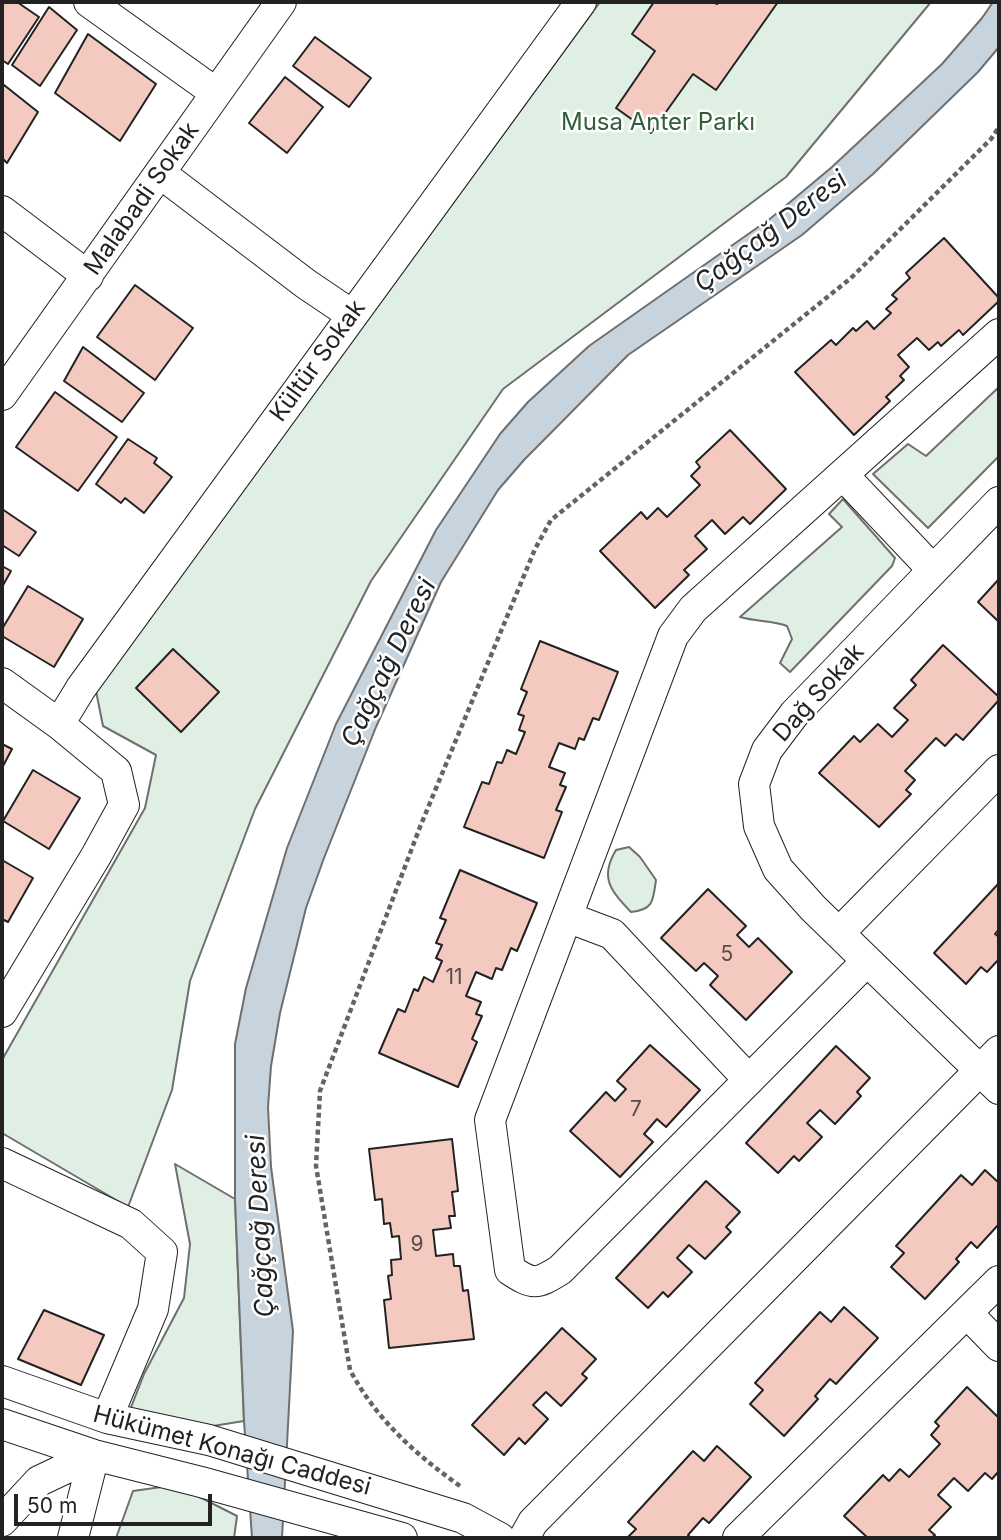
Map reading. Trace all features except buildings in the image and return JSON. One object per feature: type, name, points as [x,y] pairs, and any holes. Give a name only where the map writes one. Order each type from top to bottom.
[{"type":"street","points":[[89,2],[216,93]]},
{"type":"street","name":"Malabadi Sokak","points":[[2,395],[281,2]]},
{"type":"street","name":"Kültür Sokak","points":[[59,724],[89,677],[581,2]]},
{"type":"street","points":[[160,173],[306,284],[352,315]]},
{"type":"street","points":[[2,211],[88,276]]},
{"type":"street","points":[[867,961],[560,1270],[542,1281],[528,1282],[510,1270],[490,1119],[673,636],[694,609],[999,334]]},
{"type":"street","points":[[843,475],[933,570]]},
{"type":"street","name":"Dağ Sokak","points":[[993,1070],[867,961],[778,869],[759,826],[754,784],[767,750],[795,713],[999,502]]},
{"type":"street","points":[[2,683],[117,771],[124,805],[2,1012]]},
{"type":"street","points":[[839,933],[999,770]]},
{"type":"street","points":[[567,916],[612,934],[749,1080]]},
{"type":"street","points":[[524,1538],[533,1522],[993,1070]]},
{"type":"street","points":[[2,1163],[131,1224],[162,1252],[153,1309],[107,1418]]},
{"type":"street","points":[[753,1534],[999,1281]]},
{"type":"street","points":[[967,1314],[999,1346]]},
{"type":"street","name":"Hükümet Konağı Caddesi","points":[[2,1381],[107,1418],[209,1440],[463,1518],[500,1538]]},
{"type":"street","name":"Hükümet Konağı Caddesi","points":[[2,1424],[94,1455],[402,1538]]},
{"type":"street","points":[[2,1521],[39,1481],[94,1455]]},
{"type":"street","points":[[73,1538],[94,1455]]},
{"type":"path","points":[[461,1487],[421,1458],[395,1431],[361,1392],[349,1370],[316,1166],[320,1091],[421,827],[535,549],[551,520],[851,278],[999,127]]},
{"type":"green space","name":"Musa Anter Parkı","points":[[600,2],[931,2],[786,177],[503,389],[371,581],[255,809],[190,981],[172,1090],[128,1207],[2,1133],[2,1060],[145,808],[156,755],[103,726],[96,691]]},
{"type":"green space","points":[[999,387],[999,456],[928,528],[873,474],[908,444],[926,456]]},
{"type":"green space","points":[[843,499],[895,558],[892,566],[790,672],[780,663],[792,639],[787,626],[740,617],[842,527],[829,514]]},
{"type":"green space","points":[[629,847],[640,857],[656,880],[651,903],[644,909],[631,912],[613,891],[608,876],[616,850]]},
{"type":"green space","points":[[175,1164],[235,1199],[244,1421],[213,1426],[130,1410],[144,1374],[184,1298],[190,1244]]},
{"type":"green space","points":[[176,1485],[237,1516],[234,1538],[116,1538],[133,1491]]},
{"type":"water","name":"Çağçağ Deresi","points":[[993,2],[999,2],[999,47],[978,72],[873,174],[802,235],[628,355],[498,490],[441,582],[376,727],[324,858],[306,908],[280,1013],[271,1066],[268,1107],[271,1167],[293,1331],[282,1538],[252,1538],[244,1421],[235,1199],[235,1044],[246,988],[287,848],[336,724],[436,530],[500,434],[528,402],[589,346],[771,218],[832,167],[942,64]]}]
